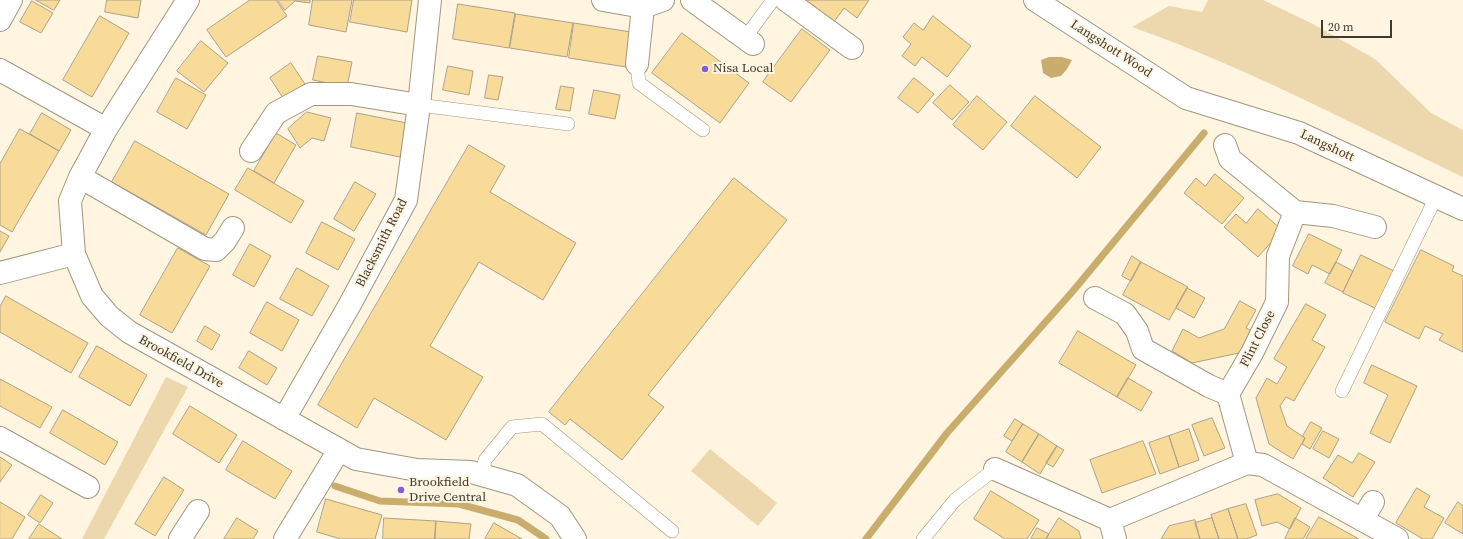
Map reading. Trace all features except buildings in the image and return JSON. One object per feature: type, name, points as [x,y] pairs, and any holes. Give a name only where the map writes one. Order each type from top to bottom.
[{"type":"street","points":[[0,20],[11,0]]},
{"type":"street","name":"Brookfield Drive","points":[[188,0],[106,129],[80,177],[70,201],[74,254],[92,296],[109,316],[129,332],[356,459],[417,470],[471,472],[517,485],[560,516],[576,539]]},
{"type":"street","name":"Blacksmith Road","points":[[284,419],[349,306],[406,200],[419,105],[430,0]]},
{"type":"street","points":[[603,0],[653,3],[637,64]]},
{"type":"street","points":[[692,0],[749,41]]},
{"type":"street","points":[[786,0],[852,48]]},
{"type":"street","name":"Langshott Wood","points":[[1036,0],[1186,98]]},
{"type":"street","points":[[0,70],[106,129]]},
{"type":"street","points":[[251,151],[276,113],[311,94],[351,94],[419,105]]},
{"type":"street","name":"Langshott","points":[[1186,98],[1299,133],[1463,210]]},
{"type":"street","points":[[1225,145],[1230,158],[1295,212],[1333,216],[1375,227]]},
{"type":"street","points":[[80,177],[205,249],[216,250],[225,241],[233,228]]},
{"type":"street","name":"Flint Close","points":[[1228,394],[1252,353],[1277,302],[1278,256],[1295,212]]},
{"type":"street","points":[[0,273],[74,254]]},
{"type":"street","points":[[1095,298],[1124,314],[1137,331],[1143,348],[1209,386],[1228,394],[1247,463]]},
{"type":"street","points":[[0,438],[88,487]]},
{"type":"street","points":[[285,539],[340,450]]},
{"type":"street","points":[[995,469],[1112,529],[1247,463],[1263,465],[1367,511],[1397,539]]},
{"type":"street","points":[[180,539],[198,511]]},
{"type":"lane","points":[[749,41],[772,0]]},
{"type":"lane","points":[[637,64],[640,83],[703,130]]},
{"type":"lane","points":[[419,105],[568,124]]},
{"type":"lane","points":[[1342,391],[1436,197]]},
{"type":"lane","points":[[482,475],[485,460],[512,427],[542,424],[672,531]]},
{"type":"lane","points":[[923,539],[955,500],[995,469]]},
{"type":"shaded area","points":[[1208,0],[1263,0],[1313,24],[1375,59],[1431,113],[1463,130],[1463,177],[1258,78],[1132,27],[1169,6],[1202,12]]},
{"type":"shaded area","points":[[1049,57],[1062,57],[1072,60],[1061,76],[1051,78],[1043,73],[1041,60]]},
{"type":"shaded area","points":[[166,377],[188,387],[104,539],[82,539]]},
{"type":"shaded area","points":[[710,449],[777,503],[758,526],[691,471]]},
{"type":"waterway","points":[[866,539],[947,433],[1073,291],[1204,133]]},
{"type":"waterway","points":[[335,486],[380,501],[459,504],[518,520],[546,539]]},
{"type":"place","name":"Nisa Local","points":[[705,69]]},
{"type":"place","name":"Brookfield Drive Central","points":[[401,490]]}]
